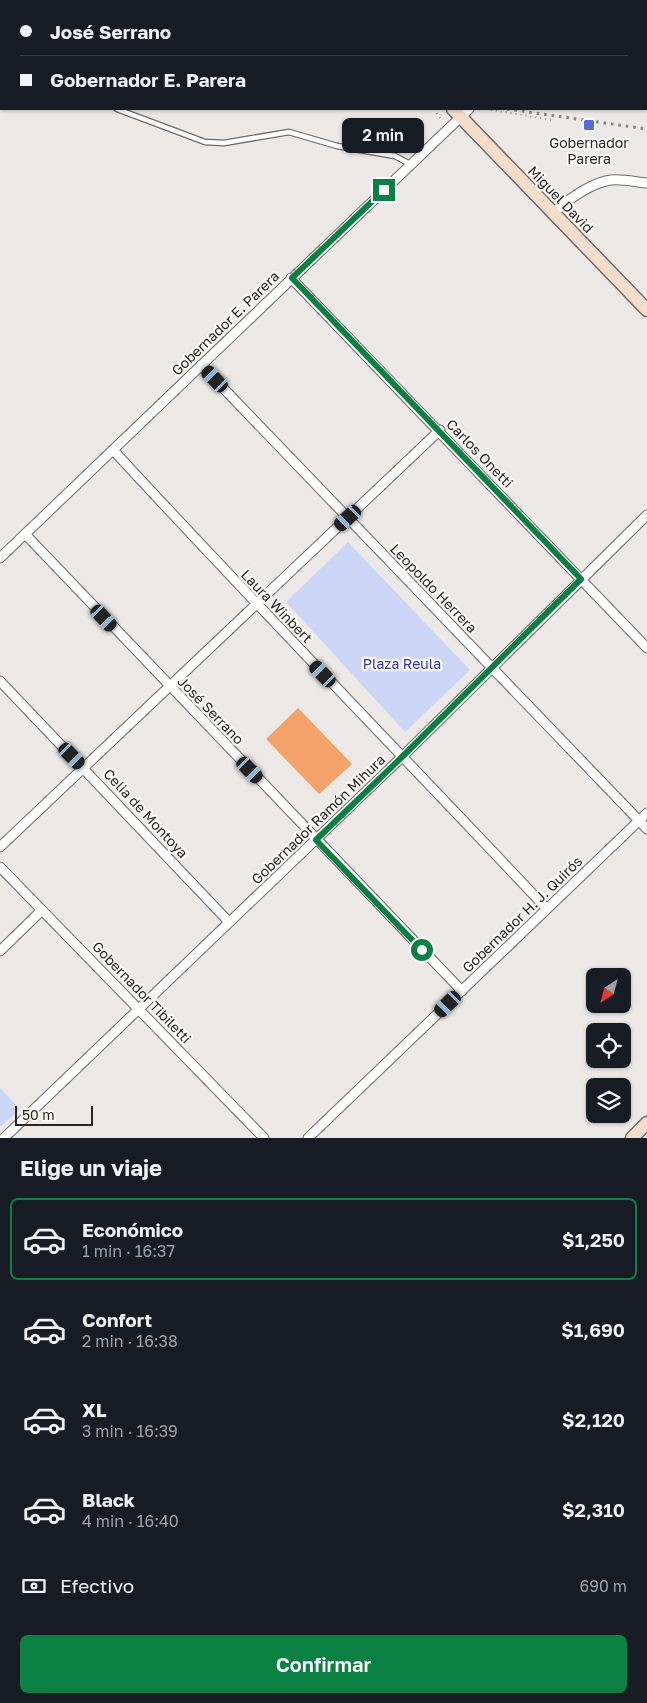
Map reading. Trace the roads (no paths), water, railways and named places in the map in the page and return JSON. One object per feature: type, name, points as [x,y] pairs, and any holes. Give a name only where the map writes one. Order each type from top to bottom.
[{"type":"street","name":"Gobernador E. Parera","points":[[0,558],[410,164],[461,111]]},
{"type":"street","name":"Miguel David","points":[[461,111],[553,212],[647,310]]},
{"type":"street","points":[[553,212],[571,198],[602,183],[621,180],[647,183]]},
{"type":"street","name":"Carlos Onetti","points":[[292,278],[440,430],[647,648]]},
{"type":"street","name":"Leopoldo Herrera","points":[[201,365],[647,829]]},
{"type":"street","points":[[0,847],[440,430]]},
{"type":"street","name":"Laura Winbert","points":[[113,450],[257,605],[548,909]]},
{"type":"street","name":"Gobernador Ramón Mihura","points":[[4,1138],[403,756],[647,515]]},
{"type":"street","name":"José Serrano","points":[[25,534],[462,991]]},
{"type":"street","name":"Celia de Montoya","points":[[0,681],[229,922]]},
{"type":"street","name":"Gobernador H. J. Quirós","points":[[308,1138],[647,813]]},
{"type":"street","name":"Gobernador Tibiletti","points":[[0,867],[264,1138]]},
{"type":"street","points":[[0,951],[42,910]]},
{"type":"street","points":[[632,1138],[647,1123]]},
{"type":"lane","points":[[120,110],[205,142],[224,143],[289,132],[337,146],[396,156],[410,164]]},
{"type":"railway","points":[[514,110],[647,129]]},
{"type":"place","name":"Gobernador Parera","points":[[589,125]]},
{"type":"park label","name":"Plaza Reula","points":[[402,663]]}]
